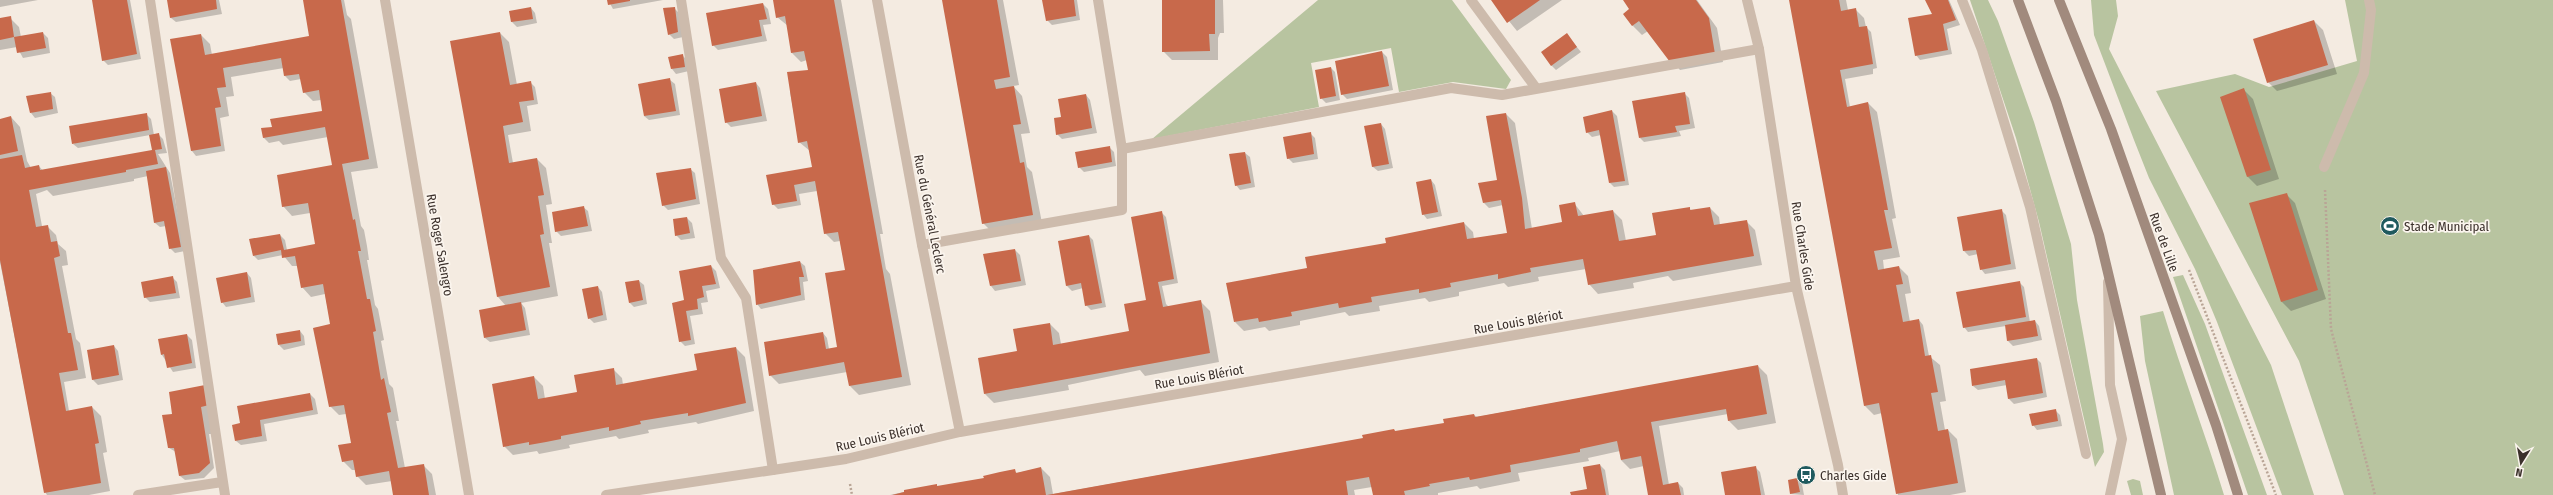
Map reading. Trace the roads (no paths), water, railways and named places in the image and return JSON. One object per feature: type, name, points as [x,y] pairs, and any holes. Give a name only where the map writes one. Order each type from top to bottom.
[{"type":"main road","points":[[2018,0],[2073,150],[2108,270],[2161,495]]},
{"type":"main road","name":"Rue de Lille","points":[[2059,0],[2111,129],[2216,425],[2238,495]]},
{"type":"street","points":[[150,0],[224,495]]},
{"type":"street","name":"Rue Roger Salengro","points":[[385,0],[469,495]]},
{"type":"street","points":[[681,0],[721,258],[746,298],[773,470]]},
{"type":"street","name":"Rue du Général Leclerc","points":[[877,0],[922,245],[960,432]]},
{"type":"street","points":[[922,245],[1122,210],[1122,149],[1098,0]]},
{"type":"street","points":[[1471,0],[1536,88]]},
{"type":"street","name":"Rue Charles Gide","points":[[1747,0],[1759,49],[1796,286],[1838,465],[1842,495]]},
{"type":"street","points":[[1962,0],[1982,50],[2030,207],[2086,454]]},
{"type":"street","points":[[2324,167],[2364,73],[2371,10],[2369,0]]},
{"type":"street","points":[[1122,149],[1451,88],[1502,95],[1759,49]]},
{"type":"street","points":[[2108,270],[2110,385],[2122,439],[2110,495]]},
{"type":"street","name":"Rue Louis Blériot","points":[[606,495],[846,459],[960,432],[1796,286]]},
{"type":"street","points":[[138,495],[222,482]]},
{"type":"place","name":"Stade Municipal","points":[[2390,226]]},
{"type":"place","name":"Charles Gide","points":[[1806,475]]}]
